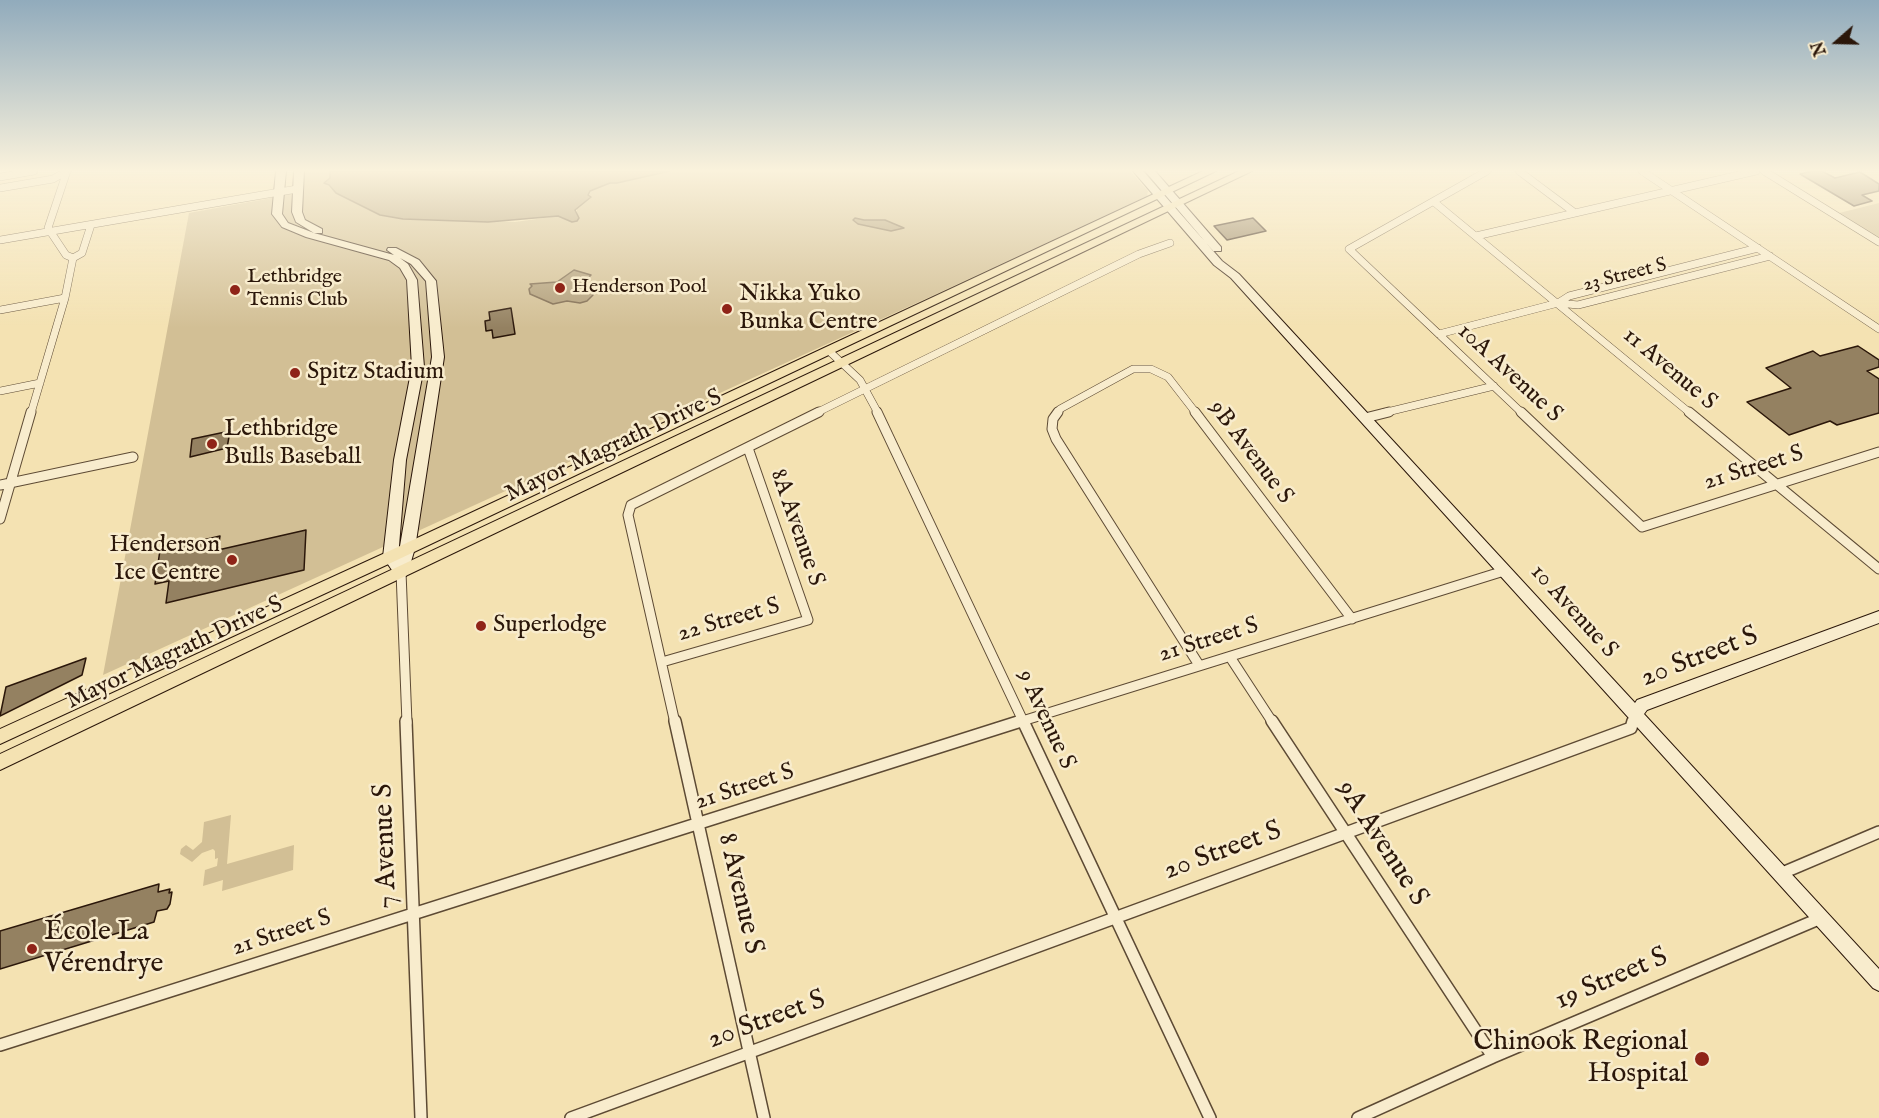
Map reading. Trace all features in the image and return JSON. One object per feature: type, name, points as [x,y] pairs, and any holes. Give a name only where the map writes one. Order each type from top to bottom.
[{"type":"main road","name":"Mayor Magrath Drive S","points":[[0,736],[390,557],[829,351],[1117,223]]},
{"type":"main road","name":"Mayor Magrath Drive S","points":[[0,762],[1054,264],[1127,223]]},
{"type":"street","points":[[50,223],[48,228],[50,232],[66,255],[73,258]]},
{"type":"street","points":[[0,240],[102,223]]},
{"type":"street","points":[[284,223],[301,232],[393,258],[404,266],[412,280],[418,367],[400,460],[390,557],[401,572]]},
{"type":"street","points":[[303,223],[308,227],[399,252],[415,262],[430,281],[438,364],[408,548],[401,572]]},
{"type":"street","name":"10 Avenue S","points":[[1187,223],[1218,263],[1233,275],[1365,418],[1879,982]]},
{"type":"street","name":"10A Avenue S","points":[[1396,223],[1349,249],[1642,527]]},
{"type":"street","name":"11 Avenue S","points":[[1460,223],[1879,568]]},
{"type":"street","points":[[1476,236],[1531,223]]},
{"type":"street","points":[[1721,223],[1875,323],[1879,329]]},
{"type":"street","points":[[1849,223],[1879,242]]},
{"type":"street","points":[[0,519],[65,298],[73,258],[82,253],[91,225]]},
{"type":"street","points":[[748,448],[1139,254],[1170,243]]},
{"type":"street","name":"23 Street S","points":[[1439,334],[1558,303],[1569,296],[1758,248]]},
{"type":"street","name":"23 Street S","points":[[1558,303],[1578,305],[1770,256]]},
{"type":"street","points":[[0,310],[65,298]]},
{"type":"street","name":"9 Avenue S","points":[[829,351],[861,380],[866,388],[1210,1118]]},
{"type":"street","name":"9B Avenue S","points":[[1199,666],[1053,433],[1053,419],[1060,409],[1136,368],[1151,369],[1168,377],[1352,619]]},
{"type":"street","points":[[0,391],[40,383]]},
{"type":"street","points":[[1365,418],[1494,386]]},
{"type":"street","name":"8 Avenue S","points":[[748,448],[631,505],[628,515],[765,1118]]},
{"type":"street","name":"8A Avenue S","points":[[748,448],[808,620]]},
{"type":"street","name":"21 Street S","points":[[1642,527],[1879,452]]},
{"type":"street","points":[[0,485],[133,457]]},
{"type":"street","name":"21 Street S","points":[[0,1045],[1022,721],[1504,571]]},
{"type":"street","name":"7 Avenue S","points":[[401,572],[421,1118]]},
{"type":"street","name":"20 Street S","points":[[571,1118],[1631,728],[1635,715],[1642,705],[1879,617]]},
{"type":"street","name":"22 Street S","points":[[662,662],[808,620]]},
{"type":"street","name":"9A Avenue S","points":[[1230,657],[1493,1057]]},
{"type":"street","points":[[1780,874],[1879,832]]},
{"type":"street","name":"19 Street S","points":[[1359,1118],[1493,1057],[1821,918]]},
{"type":"shaded area","points":[[187,223],[1089,223],[932,296],[103,675]]},
{"type":"shaded area","points":[[893,223],[904,228],[891,231],[858,224]]},
{"type":"shaded area","points":[[1856,223],[1879,223],[1879,237]]},
{"type":"shaded area","name":"Henderson Pool","points":[[574,270],[591,275],[580,286],[591,288],[593,295],[587,301],[553,304],[530,294],[529,289],[532,286],[530,284],[557,282]]},
{"type":"shaded area","points":[[231,815],[227,864],[294,845],[293,870],[222,891],[223,880],[203,886],[205,870],[217,866],[218,858],[215,859],[215,851],[213,849],[202,853],[192,862],[180,854],[181,849],[186,845],[193,850],[202,842],[204,822]]},
{"type":"building","points":[[1228,223],[1258,223],[1266,231],[1227,240],[1214,226]]},
{"type":"building","name":"Henderson Pool","points":[[511,308],[515,334],[493,338],[492,330],[486,331],[485,321],[490,320],[489,312]]},
{"type":"building","points":[[1858,346],[1879,360],[1879,367],[1867,371],[1879,379],[1879,413],[1837,425],[1830,421],[1789,435],[1747,402],[1791,388],[1766,368],[1813,351],[1820,356]]},
{"type":"building","name":"Lethbridge Bulls Baseball","points":[[230,431],[227,448],[190,457],[192,439]]},
{"type":"building","name":"Henderson Ice Centre","points":[[306,530],[304,570],[166,603],[169,581],[155,584],[160,550],[220,536],[218,550]]},
{"type":"building","points":[[86,658],[82,675],[0,716],[6,687]]},
{"type":"building","name":"École La Vérendrye","points":[[159,884],[158,892],[170,889],[169,893],[172,892],[167,909],[157,911],[154,922],[0,969],[0,931]]},
{"type":"place","name":"Henderson Pool","points":[[560,288]]},
{"type":"place","name":"Lethbridge Tennis Club","points":[[235,290]]},
{"type":"place","name":"Nikka Yuko Bunka Centre","points":[[727,309]]},
{"type":"place","name":"Spitz Stadium","points":[[295,373]]},
{"type":"place","name":"Lethbridge Bulls Baseball","points":[[212,444]]},
{"type":"place","name":"Henderson Ice Centre","points":[[232,560]]},
{"type":"place","name":"Superlodge","points":[[481,626]]},
{"type":"place","name":"École La Vérendrye","points":[[32,949]]},
{"type":"place","name":"Chinook Regional Hospital","points":[[1702,1059]]}]
